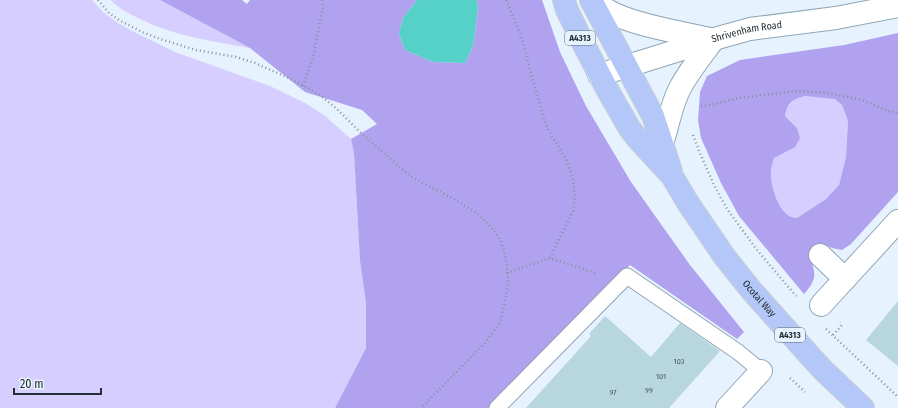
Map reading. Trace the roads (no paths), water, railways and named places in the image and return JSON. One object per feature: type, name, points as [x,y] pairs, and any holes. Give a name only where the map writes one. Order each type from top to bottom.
[{"type":"main road","name":"Ocotal Way","points":[[564,0],[573,24],[599,75],[627,124],[637,138],[672,176],[706,230],[740,276],[811,357],[863,408]]},
{"type":"main road","name":"Ocotal Way","points":[[592,0],[653,116],[672,176]]},
{"type":"street","points":[[592,0],[608,11],[639,23],[714,39],[696,63],[681,87],[673,106],[662,144]]},
{"type":"street","name":"Shrivenham Road","points":[[599,75],[714,39],[750,30],[836,18],[898,6]]},
{"type":"street","points":[[821,315],[845,279],[898,221]]},
{"type":"street","points":[[820,255],[845,279]]},
{"type":"street","points":[[727,408],[761,371]]},
{"type":"lane","points":[[497,408],[627,276],[738,352],[761,371]]}]
